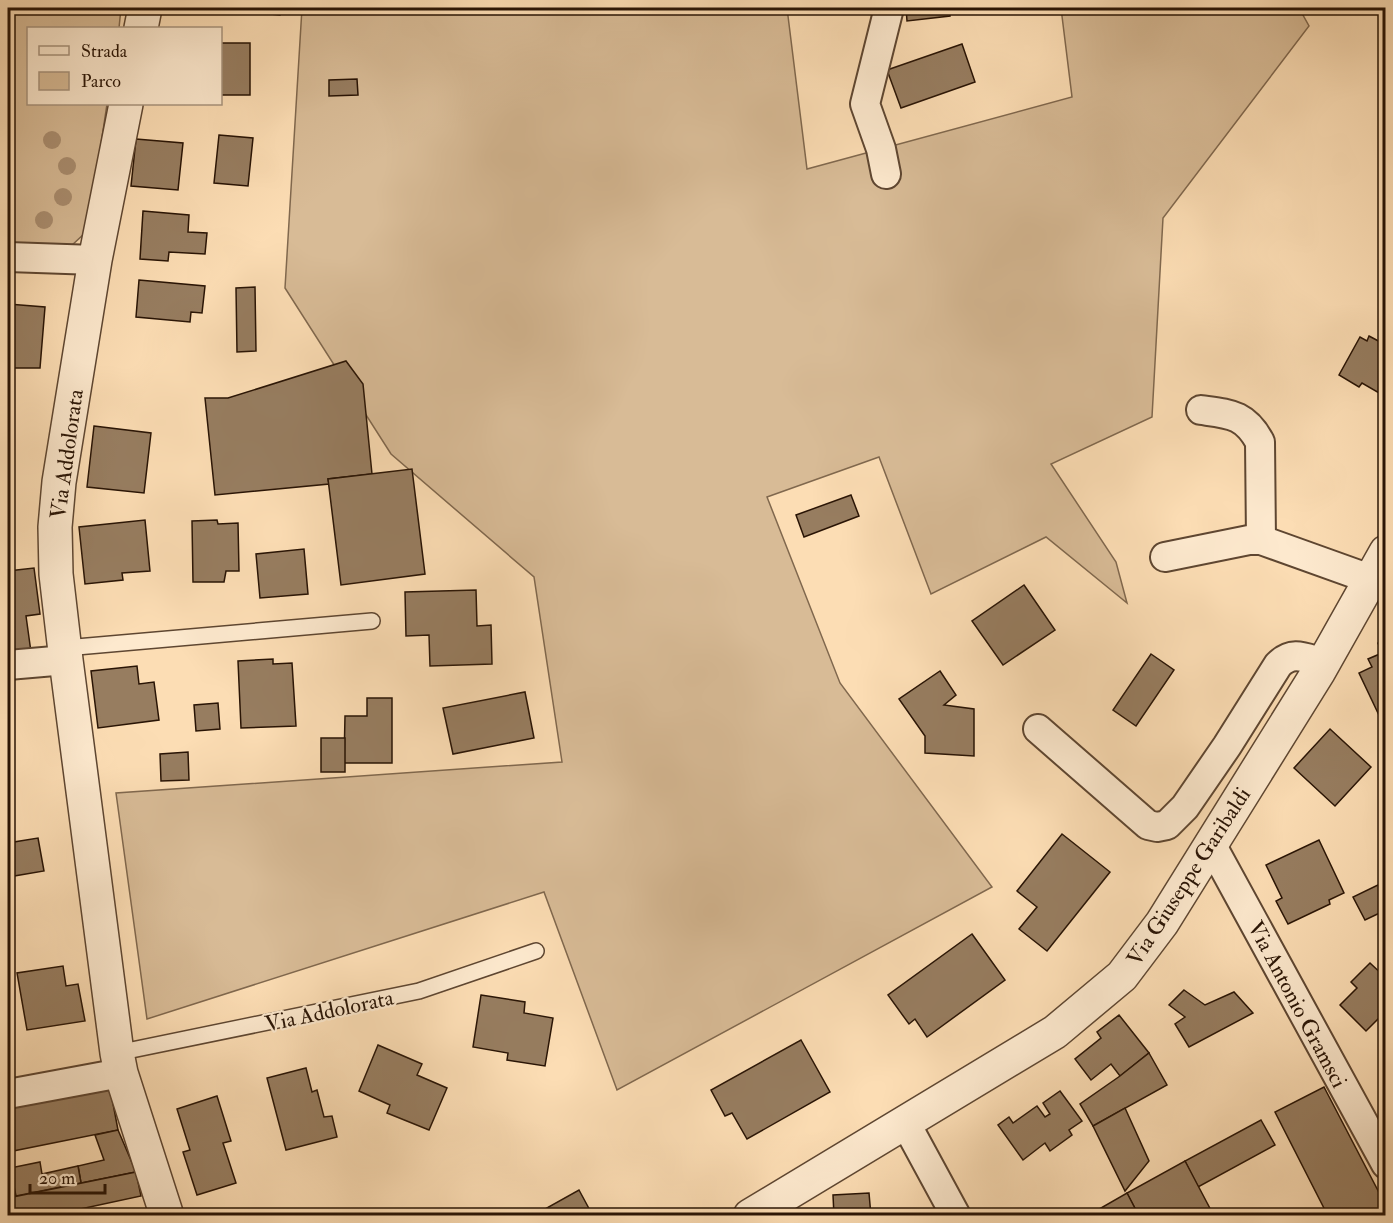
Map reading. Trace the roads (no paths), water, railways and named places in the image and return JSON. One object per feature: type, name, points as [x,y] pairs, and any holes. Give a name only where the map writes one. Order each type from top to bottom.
[{"type":"street","points":[[141,27],[145,8]]},
{"type":"street","points":[[886,174],[865,104],[889,8]]},
{"type":"street","name":"Via Addolorata","points":[[126,105],[95,260],[59,482],[55,526],[56,574],[119,1063],[167,1215]]},
{"type":"street","points":[[8,257],[95,260]]},
{"type":"street","points":[[1201,410],[1229,414],[1244,420],[1252,427],[1260,442],[1261,540]]},
{"type":"street","name":"Via Giuseppe Garibaldi","points":[[750,1215],[1055,1032],[1122,976],[1162,923],[1323,663],[1378,566],[1261,540],[1249,540],[1165,557]]},
{"type":"street","points":[[8,665],[66,654]]},
{"type":"street","points":[[1038,729],[1148,825],[1157,827],[1167,825],[1185,807],[1207,776],[1278,665],[1285,658],[1297,655],[1323,663]]},
{"type":"street","name":"Via Antonio Gramsci","points":[[1211,844],[1386,1164]]},
{"type":"street","points":[[8,1094],[119,1063]]},
{"type":"street","points":[[905,1122],[956,1215]]},
{"type":"lane","points":[[66,654],[372,621]]},
{"type":"lane","name":"Via Addolorata","points":[[119,1063],[419,991],[537,951]]}]
